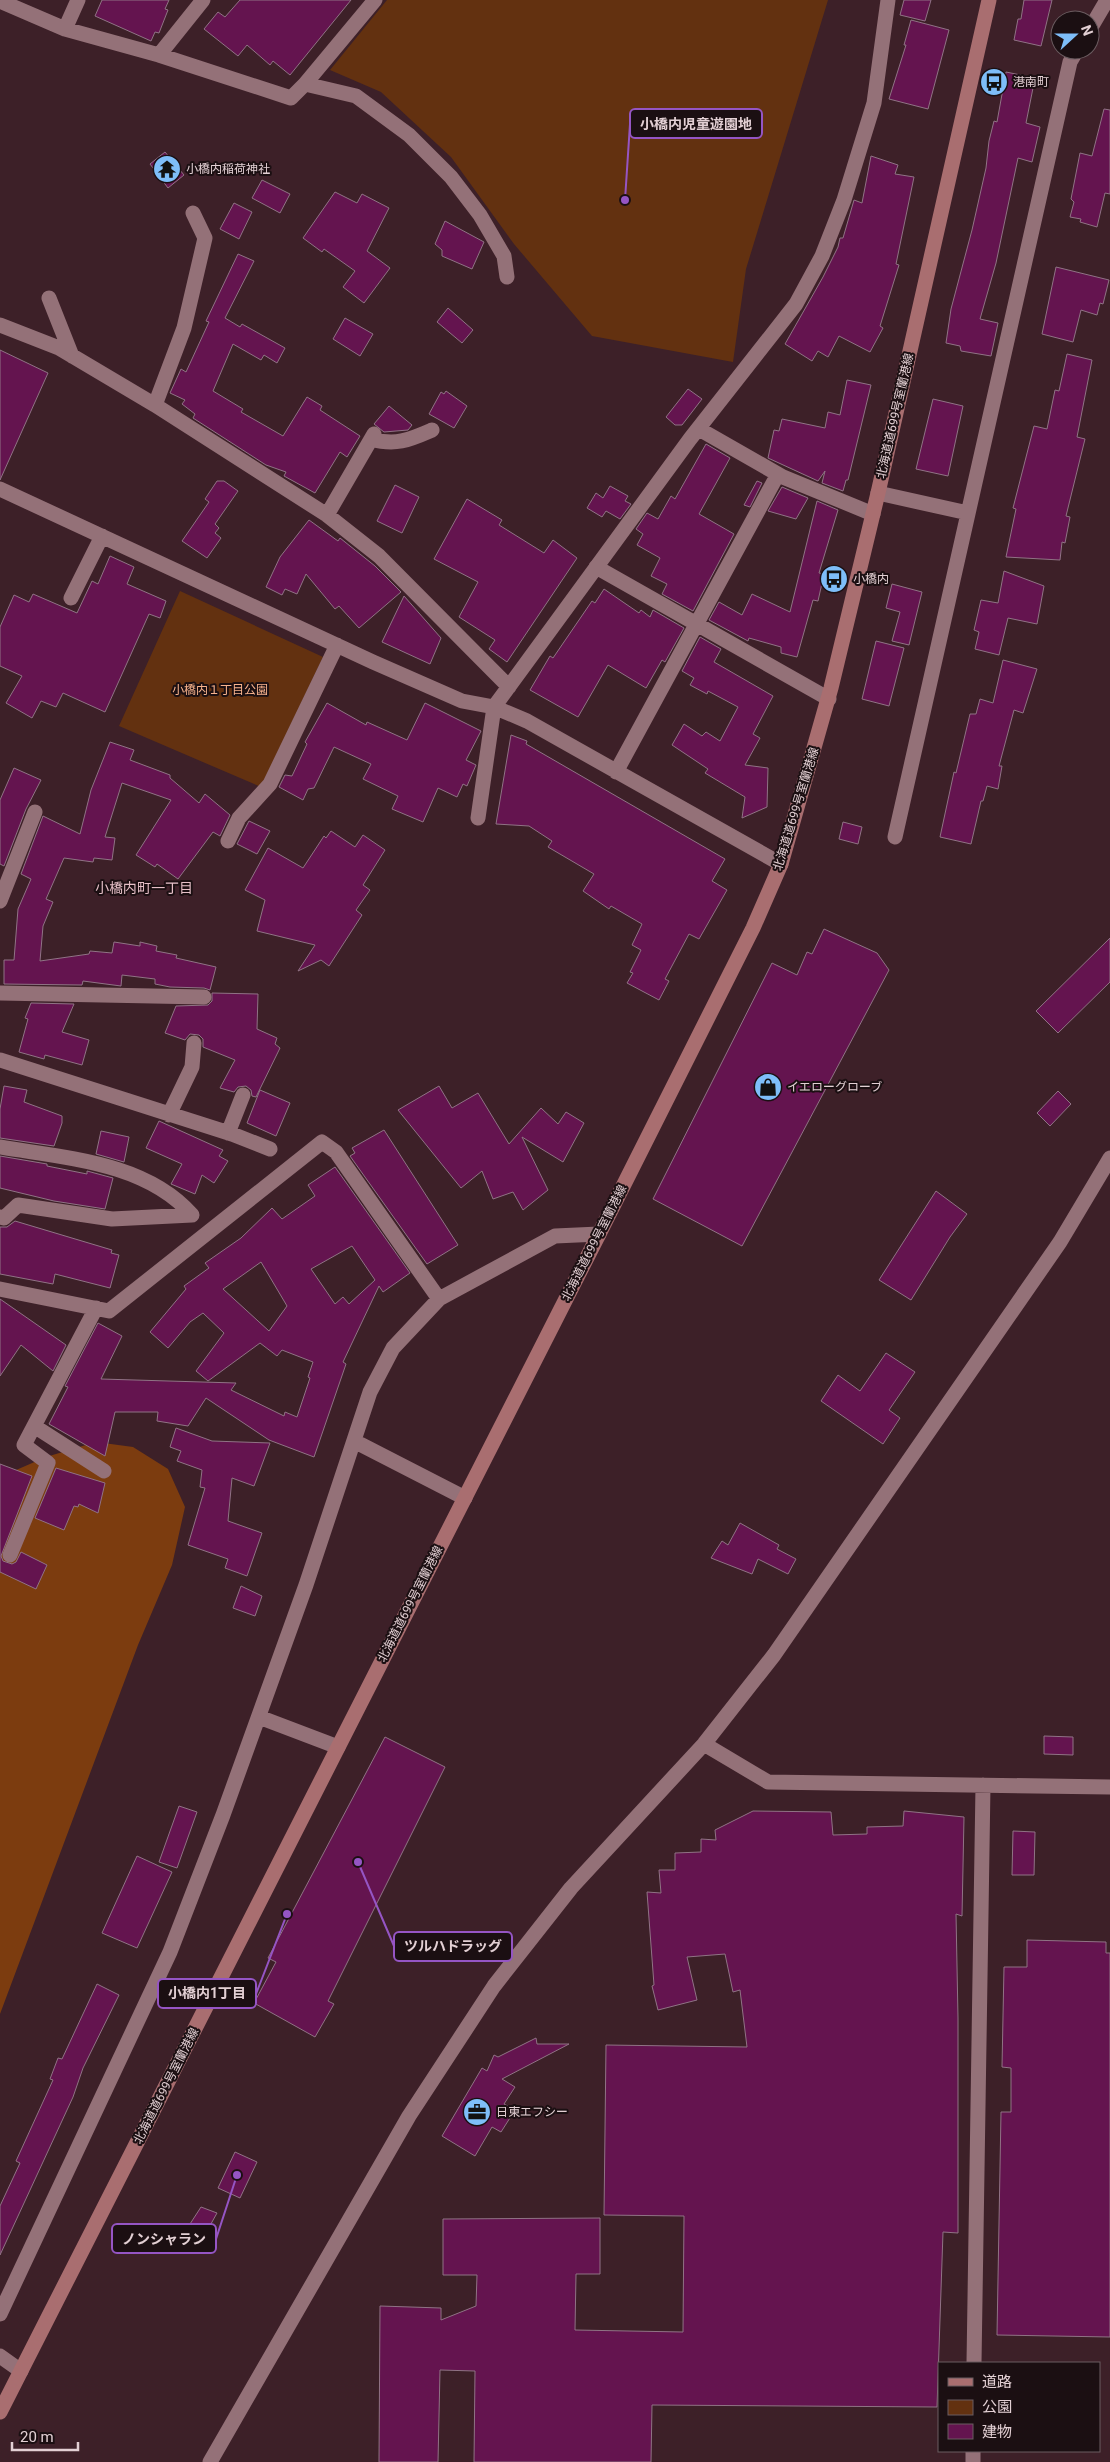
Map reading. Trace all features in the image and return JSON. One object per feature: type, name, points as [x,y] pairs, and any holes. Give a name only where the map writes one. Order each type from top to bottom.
[{"type":"main road","name":"北海道道699号室蘭港線","points":[[0,2412],[599,1234],[753,928],[780,864],[829,699],[878,493],[989,0]]},
{"type":"street","points":[[65,29],[78,0]]},
{"type":"street","points":[[159,55],[203,0]]},
{"type":"street","points":[[0,1],[65,29],[159,55],[291,98],[305,84],[375,0]]},
{"type":"street","points":[[478,818],[494,707],[690,438],[700,429],[796,304],[822,256],[844,200],[874,103],[888,0]]},
{"type":"street","points":[[1100,12],[1107,0]]},
{"type":"street","points":[[895,838],[1071,60]]},
{"type":"street","points":[[305,84],[356,96],[409,135],[451,177],[480,215],[504,256],[507,278]]},
{"type":"street","points":[[155,405],[184,328],[205,238],[193,213]]},
{"type":"street","points":[[49,298],[72,356]]},
{"type":"street","points":[[0,325],[59,348],[155,405],[327,515],[379,556],[509,687]]},
{"type":"street","points":[[700,429],[778,474],[873,514]]},
{"type":"street","points":[[327,515],[373,437],[382,442],[404,442],[432,430]]},
{"type":"street","points":[[616,772],[698,625],[778,474]]},
{"type":"street","points":[[0,489],[462,701],[494,707],[527,721],[780,864]]},
{"type":"street","points":[[878,493],[968,513]]},
{"type":"street","points":[[71,598],[102,536]]},
{"type":"street","points":[[596,567],[829,699]]},
{"type":"street","points":[[228,841],[239,818],[270,784],[337,645]]},
{"type":"street","points":[[0,901],[35,812]]},
{"type":"street","points":[[0,993],[204,997]]},
{"type":"street","points":[[169,1114],[192,1067],[194,1043]]},
{"type":"street","points":[[0,1060],[228,1133],[270,1149]]},
{"type":"street","points":[[228,1133],[244,1095]]},
{"type":"street","points":[[0,1289],[109,1311],[322,1142],[336,1152],[439,1299]]},
{"type":"street","points":[[0,1146],[111,1167],[147,1182],[179,1200],[192,1214],[112,1218],[18,1205],[4,1218],[0,1217]]},
{"type":"street","points":[[210,2462],[409,2116],[494,1986],[571,1888],[704,1744],[774,1655],[1060,1242],[1109,1163]]},
{"type":"street","points":[[0,2314],[170,1952],[259,1717],[306,1586],[370,1392],[393,1348],[439,1299],[555,1236],[599,1234]]},
{"type":"street","points":[[10,1555],[48,1463],[24,1445],[96,1308]]},
{"type":"street","points":[[34,1426],[104,1471]]},
{"type":"street","points":[[354,1441],[465,1498]]},
{"type":"street","points":[[259,1717],[338,1748]]},
{"type":"street","points":[[704,1744],[768,1782],[1110,1787]]},
{"type":"street","points":[[974,2362],[983,1785]]},
{"type":"street","points":[[0,2356],[21,2371]]},
{"type":"green space","points":[[387,0],[828,0],[746,269],[733,362],[592,336],[514,244],[451,157],[381,92],[330,70]]},
{"type":"green space","name":"小橋内１丁目公園","points":[[180,591],[323,657],[261,787],[119,726]]},
{"type":"shaded area","points":[[96,1442],[133,1447],[168,1469],[185,1507],[172,1565],[138,1645],[0,2014],[0,1477],[46,1457]]},
{"type":"building","points":[[102,0],[169,0],[165,9],[168,10],[159,33],[155,32],[151,41],[95,16]]},
{"type":"building","points":[[240,0],[351,0],[290,75],[273,61],[270,65],[247,45],[238,56],[204,29],[218,12],[225,17]]},
{"type":"building","points":[[904,0],[931,0],[925,21],[900,15]]},
{"type":"building","points":[[1024,0],[1052,0],[1041,46],[1014,40],[1018,19],[1021,19]]},
{"type":"building","points":[[911,20],[949,30],[928,109],[889,99],[906,45],[904,45]]},
{"type":"building","points":[[1006,72],[1035,78],[1026,123],[1040,127],[1032,162],[1018,158],[996,263],[980,319],[998,323],[991,356],[961,351],[960,346],[946,343],[951,309],[972,230],[986,168],[989,141],[994,121],[997,122]]},
{"type":"building","points":[[1104,109],[1110,110],[1110,194],[1105,193],[1097,227],[1080,222],[1081,219],[1070,217],[1074,202],[1071,199],[1080,153],[1092,156]]},
{"type":"building","name":"小橋内稲荷神社","points":[[165,152],[184,175],[168,188],[150,164]]},
{"type":"building","points":[[871,156],[898,165],[895,174],[914,177],[896,264],[899,265],[880,326],[883,328],[870,352],[839,336],[828,357],[818,351],[812,361],[785,344],[823,277],[838,247],[840,238],[843,238],[854,200],[862,203]]},
{"type":"building","points":[[262,180],[290,194],[280,213],[252,198]]},
{"type":"building","points":[[335,192],[357,203],[362,194],[389,208],[367,251],[390,268],[364,303],[343,287],[355,271],[324,249],[322,252],[303,238]]},
{"type":"building","points":[[234,203],[252,212],[239,239],[220,229]]},
{"type":"building","points":[[445,221],[484,242],[472,269],[442,256],[442,250],[435,244]]},
{"type":"building","points":[[238,254],[254,261],[225,318],[240,327],[242,324],[285,348],[277,363],[264,355],[261,360],[233,344],[213,391],[243,409],[241,412],[283,436],[307,397],[322,406],[320,410],[360,436],[347,457],[340,452],[315,493],[284,476],[286,472],[266,465],[193,418],[195,414],[182,404],[185,400],[170,393],[181,369],[186,372],[209,322],[206,321]]},
{"type":"building","points":[[1056,267],[1109,280],[1103,304],[1100,303],[1097,315],[1081,310],[1073,342],[1042,334]]},
{"type":"building","points":[[448,308],[473,330],[462,343],[437,322]]},
{"type":"building","points":[[345,318],[373,334],[360,356],[333,339]]},
{"type":"building","points":[[0,350],[48,373],[0,480]]},
{"type":"building","points":[[1067,354],[1092,360],[1077,437],[1085,439],[1066,516],[1070,517],[1065,543],[1062,542],[1060,560],[1006,557],[1016,509],[1013,508],[1034,426],[1047,429],[1055,390],[1059,391]]},
{"type":"building","points":[[847,380],[871,385],[848,480],[846,480],[843,491],[822,483],[825,471],[818,481],[768,458],[774,430],[779,431],[782,419],[825,428],[828,412],[840,415]]},
{"type":"building","points":[[688,389],[702,399],[682,425],[675,425],[666,417]]},
{"type":"building","points":[[446,391],[467,406],[454,428],[429,414],[441,392],[444,394]]},
{"type":"building","points":[[933,399],[963,406],[948,476],[916,469]]},
{"type":"building","points":[[389,406],[412,425],[408,430],[384,432],[374,424]]},
{"type":"building","points":[[706,444],[730,458],[699,514],[734,534],[693,611],[662,594],[667,584],[651,576],[660,558],[637,545],[643,534],[636,529],[647,513],[658,519],[671,496],[675,499]]},
{"type":"building","points":[[217,481],[224,481],[238,491],[215,524],[219,528],[215,533],[221,538],[207,558],[182,541],[209,502],[205,499]]},
{"type":"building","points":[[757,481],[762,483],[750,507],[744,505]]},
{"type":"building","points":[[395,485],[419,497],[402,533],[377,521]]},
{"type":"building","points":[[610,486],[628,496],[625,501],[631,504],[620,519],[606,511],[602,517],[587,508],[596,493],[603,498]]},
{"type":"building","points":[[782,487],[808,498],[796,519],[768,511]]},
{"type":"building","points":[[467,499],[502,520],[499,525],[544,553],[553,540],[577,558],[507,662],[489,649],[495,640],[459,617],[478,582],[434,559]]},
{"type":"building","points":[[817,501],[838,510],[819,573],[824,574],[818,601],[813,600],[797,657],[781,653],[781,647],[749,638],[748,641],[709,620],[719,602],[742,615],[752,594],[790,612]]},
{"type":"building","points":[[309,520],[338,541],[340,538],[375,566],[401,592],[359,628],[339,606],[335,609],[306,574],[297,594],[285,589],[282,595],[266,587],[280,557]]},
{"type":"building","points":[[110,556],[134,567],[127,584],[166,601],[160,618],[149,614],[105,712],[63,693],[56,707],[41,701],[32,718],[6,703],[22,676],[0,666],[0,627],[14,595],[29,602],[33,594],[77,613],[92,581],[98,584]]},
{"type":"building","points":[[1004,571],[1044,586],[1037,624],[1008,618],[999,655],[975,649],[979,632],[974,630],[981,600],[998,603]]},
{"type":"building","points":[[892,584],[922,592],[909,645],[892,641],[900,612],[886,608]]},
{"type":"building","points":[[604,589],[639,613],[641,610],[650,617],[653,610],[684,628],[665,662],[662,660],[646,688],[608,665],[578,717],[530,690],[550,656],[553,658],[592,601],[595,603]]},
{"type":"building","points":[[404,596],[441,638],[430,664],[382,642]]},
{"type":"building","points":[[700,637],[721,649],[714,662],[773,696],[753,734],[760,738],[745,765],[768,768],[767,807],[742,818],[745,797],[705,773],[708,769],[672,745],[684,724],[702,736],[706,732],[720,741],[738,707],[708,691],[707,694],[690,685],[694,678],[682,671]]},
{"type":"building","points":[[876,641],[904,648],[889,706],[862,699]]},
{"type":"building","points":[[1003,660],[1037,669],[1023,713],[1014,710],[999,766],[1002,766],[998,789],[987,786],[983,801],[981,801],[971,844],[940,837],[954,772],[956,773],[970,714],[976,714],[980,699],[993,703]]},
{"type":"building","points":[[327,703],[366,725],[367,722],[407,740],[425,703],[481,731],[466,760],[476,765],[467,786],[463,784],[457,797],[438,788],[423,822],[392,809],[398,796],[363,779],[371,764],[334,747],[314,788],[308,789],[303,800],[279,787],[285,775],[292,776],[307,744],[305,742]]},
{"type":"building","points":[[511,735],[527,741],[526,744],[725,859],[712,881],[727,890],[699,939],[689,934],[665,979],[669,981],[659,1000],[627,983],[633,973],[630,972],[641,950],[632,945],[642,924],[611,906],[609,909],[583,891],[594,874],[548,847],[552,841],[529,826],[496,824]]},
{"type":"building","points":[[110,742],[134,750],[130,760],[170,775],[170,778],[199,803],[205,794],[230,815],[220,836],[213,832],[178,879],[157,864],[155,867],[136,855],[171,800],[122,783],[105,837],[115,838],[112,860],[94,858],[93,862],[64,858],[46,899],[53,902],[43,926],[40,961],[89,954],[90,951],[112,953],[114,942],[140,946],[140,942],[157,946],[156,951],[177,955],[176,958],[216,967],[210,990],[204,988],[170,987],[155,984],[155,979],[122,975],[121,986],[83,981],[82,985],[4,984],[4,960],[14,960],[18,909],[31,879],[21,874],[43,816],[80,834],[91,790]]},
{"type":"building","points":[[14,768],[41,780],[26,809],[4,866],[0,864],[0,800]]},
{"type":"building","points":[[249,821],[270,831],[257,854],[237,844]]},
{"type":"building","points":[[843,822],[862,827],[858,844],[839,839]]},
{"type":"building","points":[[331,831],[355,847],[363,835],[385,850],[363,885],[370,890],[356,910],[362,915],[329,966],[321,960],[298,971],[315,945],[257,931],[265,900],[245,890],[268,848],[303,868],[324,836],[326,838]]},
{"type":"building","name":"イエローグローブ","points":[[824,929],[877,953],[889,970],[742,1246],[653,1199],[772,963],[797,975],[807,952],[812,954]]},
{"type":"building","points":[[1110,938],[1110,982],[1058,1033],[1036,1011]]},
{"type":"building","points":[[212,993],[258,994],[257,1029],[277,1038],[275,1044],[280,1048],[256,1097],[252,1096],[251,1090],[246,1086],[238,1087],[234,1092],[220,1088],[235,1060],[203,1047],[203,1039],[199,1035],[190,1034],[185,1040],[165,1033],[176,1006],[208,1005],[212,1001]]},
{"type":"building","points":[[31,1003],[74,1004],[62,1032],[89,1040],[82,1065],[45,1055],[44,1059],[19,1052],[28,1019],[25,1018]]},
{"type":"building","points":[[4,1086],[27,1090],[24,1102],[62,1116],[62,1123],[54,1146],[0,1138],[0,1109]]},
{"type":"building","points":[[439,1086],[452,1108],[478,1093],[509,1144],[541,1108],[558,1124],[566,1112],[584,1123],[563,1162],[522,1137],[548,1190],[523,1210],[513,1192],[493,1199],[482,1171],[461,1188],[398,1110]]},
{"type":"building","points":[[260,1090],[290,1103],[276,1136],[247,1123]]},
{"type":"building","points":[[1058,1091],[1071,1104],[1050,1126],[1037,1113]]},
{"type":"building","points":[[159,1121],[223,1150],[219,1156],[228,1161],[214,1183],[202,1175],[195,1194],[171,1184],[182,1164],[146,1148]]},
{"type":"building","points":[[384,1130],[458,1245],[427,1264],[350,1156],[355,1153],[352,1148]]},
{"type":"building","points":[[101,1131],[129,1137],[124,1162],[96,1154]]},
{"type":"building","points":[[0,1156],[47,1164],[47,1166],[87,1174],[87,1171],[113,1178],[105,1209],[54,1201],[0,1188]]},
{"type":"building","points":[[335,1167],[410,1273],[383,1292],[379,1286],[343,1362],[346,1364],[314,1457],[269,1440],[206,1398],[188,1426],[157,1421],[158,1412],[115,1412],[105,1456],[49,1424],[68,1387],[65,1386],[98,1323],[122,1336],[101,1379],[236,1383],[231,1390],[284,1416],[285,1412],[297,1417],[310,1378],[308,1377],[313,1362],[282,1350],[277,1356],[260,1343],[208,1381],[196,1371],[224,1333],[203,1313],[190,1322],[168,1348],[150,1332],[186,1289],[184,1286],[209,1268],[205,1263],[241,1238],[272,1208],[282,1219],[315,1196],[308,1185]],"holes":[[[352,1246],[375,1280],[349,1304],[343,1297],[335,1304],[311,1269]],[[261,1262],[287,1306],[269,1331],[223,1289]]]},
{"type":"building","points":[[936,1191],[967,1214],[950,1237],[911,1300],[879,1280]]},
{"type":"building","points":[[15,1221],[112,1250],[111,1253],[119,1255],[110,1288],[55,1274],[53,1284],[0,1274],[0,1227],[7,1227]]},
{"type":"building","points":[[0,1299],[66,1345],[53,1371],[21,1345],[0,1376]]},
{"type":"building","points":[[886,1353],[915,1372],[889,1410],[900,1418],[883,1444],[821,1401],[838,1375],[860,1391]]},
{"type":"building","points":[[176,1428],[212,1441],[270,1443],[254,1486],[232,1478],[228,1521],[262,1533],[247,1576],[225,1568],[228,1559],[188,1545],[205,1488],[200,1487],[202,1470],[177,1461],[181,1451],[170,1447]]},
{"type":"building","points":[[0,1464],[32,1476],[1,1556],[3,1561],[12,1564],[16,1562],[21,1552],[47,1565],[36,1589],[0,1572]]},
{"type":"building","points":[[56,1468],[105,1483],[98,1513],[79,1504],[78,1507],[74,1506],[64,1530],[35,1518]]},
{"type":"building","points":[[740,1523],[779,1545],[777,1549],[796,1559],[788,1574],[758,1559],[752,1574],[711,1558],[722,1541],[728,1545]]},
{"type":"building","points":[[241,1586],[262,1596],[255,1616],[233,1608]]},
{"type":"building","points":[[1044,1736],[1073,1737],[1073,1755],[1044,1754]]},
{"type":"building","points":[[385,1737],[445,1767],[328,2001],[334,2004],[315,2037],[254,2003],[276,1962],[268,1958]]},
{"type":"building","points":[[179,1806],[197,1812],[177,1868],[159,1862]]},
{"type":"building","points":[[753,1811],[831,1812],[833,1835],[867,1834],[867,1827],[903,1826],[904,1811],[964,1817],[962,1916],[956,1914],[958,2233],[943,2232],[937,2407],[652,2405],[651,2462],[474,2462],[475,2371],[440,2370],[438,2462],[379,2462],[380,2306],[441,2308],[441,2320],[476,2306],[477,2275],[443,2275],[443,2219],[600,2218],[600,2274],[576,2274],[575,2330],[683,2332],[684,2216],[604,2215],[606,2045],[747,2047],[740,1990],[733,1992],[725,1954],[687,1957],[697,2000],[658,2010],[652,1986],[654,1985],[647,1892],[661,1893],[659,1870],[675,1870],[675,1853],[701,1852],[701,1839],[716,1840],[715,1830]]},
{"type":"building","points":[[1013,1831],[1035,1832],[1034,1875],[1012,1875]]},
{"type":"building","points":[[137,1856],[172,1872],[137,1948],[102,1933]]},
{"type":"building","points":[[1027,1940],[1106,1942],[1106,1953],[1110,1953],[1110,2337],[997,2335],[1001,2112],[1011,2112],[1011,2068],[1002,2067],[1004,1967],[1027,1967]]},
{"type":"building","points":[[97,1984],[119,1995],[83,2068],[73,2097],[0,2255],[0,2206],[20,2163],[16,2161],[53,2080],[50,2079],[58,2058],[62,2059]]},
{"type":"building","points":[[536,2038],[537,2044],[569,2044],[502,2079],[515,2087],[504,2104],[515,2110],[501,2132],[492,2127],[475,2156],[442,2136],[482,2068],[487,2071],[494,2055],[498,2057]]},
{"type":"building","points":[[235,2152],[257,2162],[240,2198],[218,2188]]},
{"type":"building","points":[[201,2207],[217,2213],[207,2231],[190,2224]]},
{"type":"place","name":"港南町","points":[[994,82]]},
{"type":"place","name":"小橋内稲荷神社","points":[[167,169]]},
{"type":"place","name":"小橋内児童遊園地","points":[[625,200]]},
{"type":"place","name":"小橋内","points":[[834,579]]},
{"type":"place","name":"イエローグローブ","points":[[768,1087]]},
{"type":"place","name":"ツルハドラッグ","points":[[358,1862]]},
{"type":"place","name":"小橋内1丁目","points":[[287,1914]]},
{"type":"place","name":"日東エフシー","points":[[477,2112]]},
{"type":"place","name":"ノンシャラン","points":[[237,2175]]},
{"type":"district","name":"小橋内町一丁目","points":[[144,888]]}]
